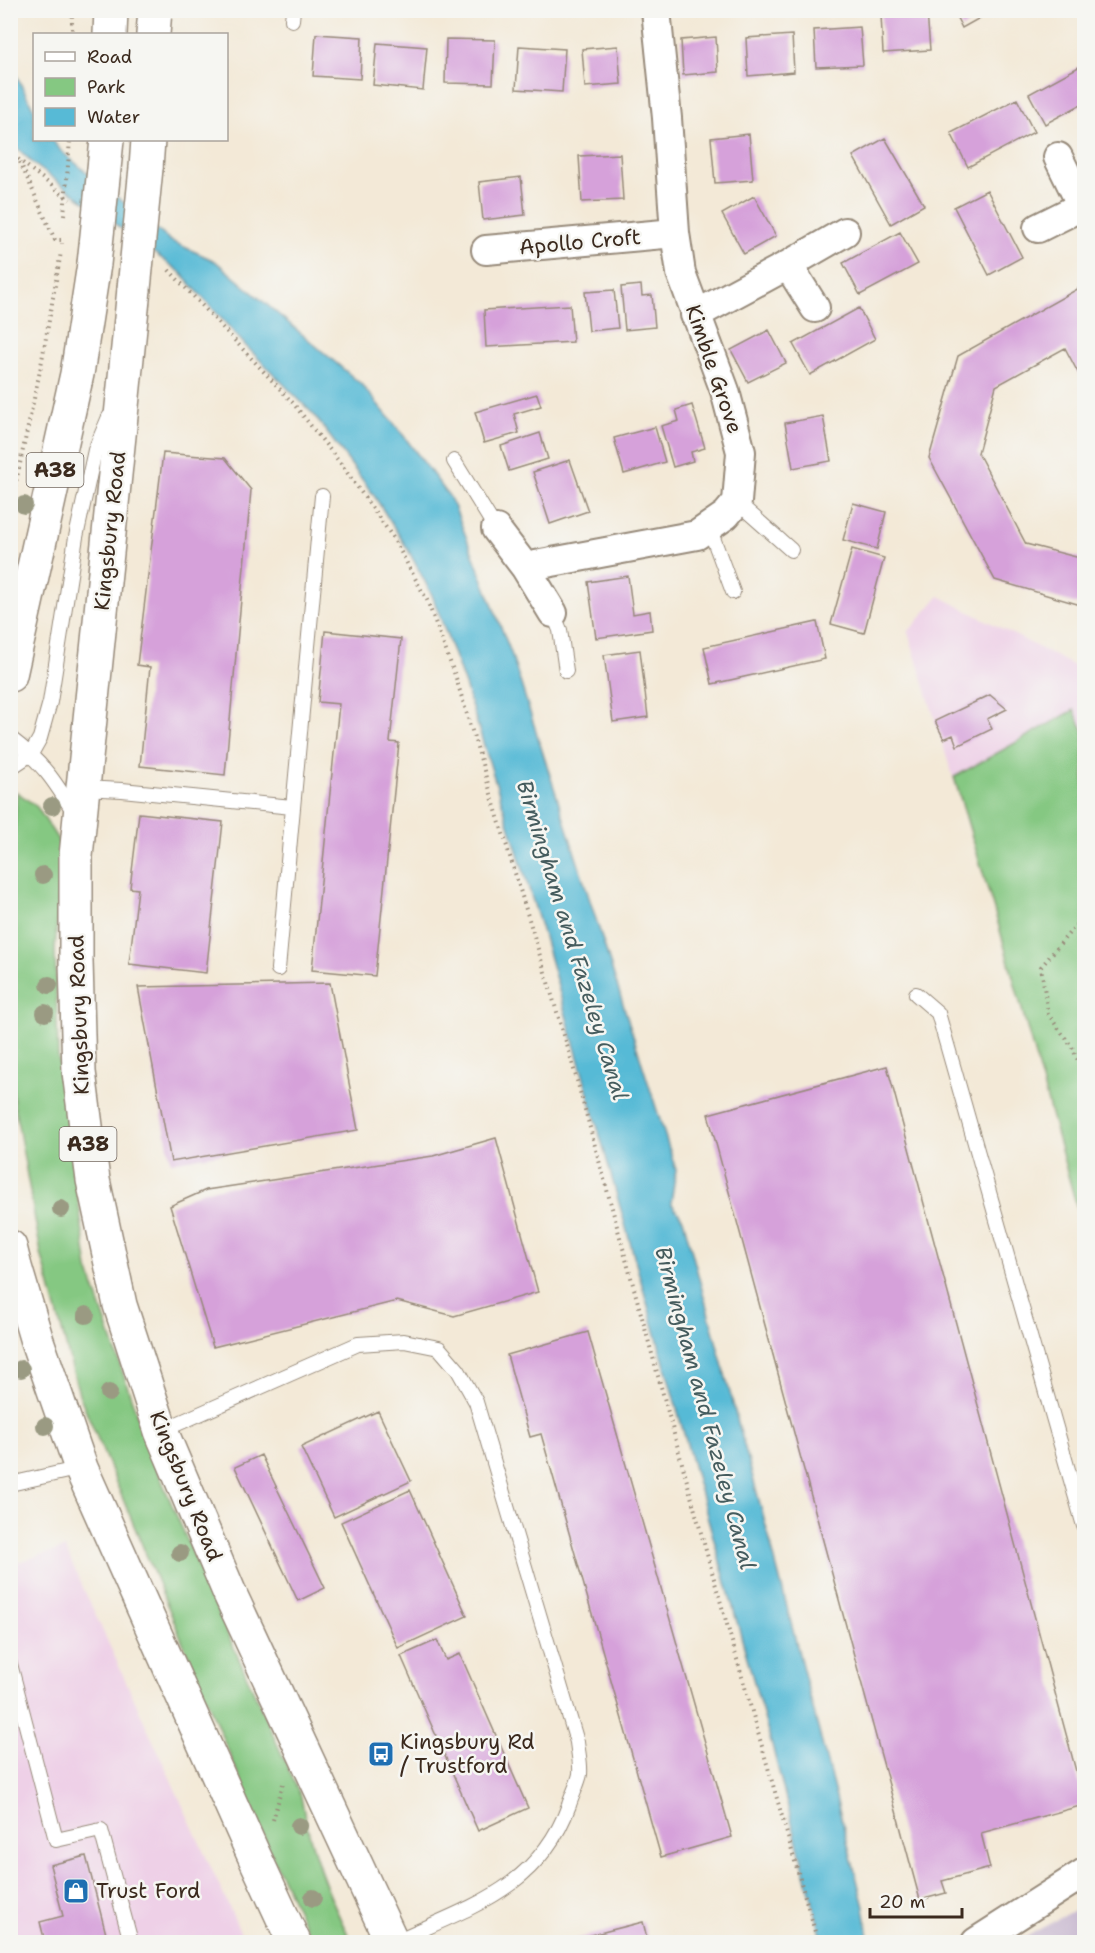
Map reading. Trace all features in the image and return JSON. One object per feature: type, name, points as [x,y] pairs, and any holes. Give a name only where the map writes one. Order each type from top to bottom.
[{"type":"highway","points":[[110,33],[111,10]]},
{"type":"highway","points":[[153,33],[154,10]]},
{"type":"highway","name":"A38","points":[[10,675],[18,618],[76,374],[94,264],[107,141]]},
{"type":"highway","name":"Kingsbury Road","points":[[147,154],[76,867],[79,1072],[93,1180],[120,1305],[161,1431],[230,1594],[393,1942]]},
{"type":"highway","points":[[10,1246],[36,1338],[81,1468],[294,1942]]},
{"type":"street","name":"Kimble Grove","points":[[657,10],[675,233],[681,273],[724,391],[741,452],[737,502]]},
{"type":"street","points":[[1038,228],[1083,208],[1058,157]]},
{"type":"street","points":[[695,315],[844,232]]},
{"type":"street","name":"Apollo Croft","points":[[486,250],[675,233]]},
{"type":"street","points":[[788,265],[815,308]]},
{"type":"street","points":[[525,567],[697,535],[726,515],[737,502]]},
{"type":"street","points":[[496,529],[525,567],[554,613]]},
{"type":"street","points":[[976,1942],[1084,1873]]},
{"type":"lane","points":[[10,768],[32,754],[40,738],[50,702],[76,537],[95,450],[126,379]]},
{"type":"lane","points":[[454,461],[496,529]]},
{"type":"lane","points":[[278,969],[322,496]]},
{"type":"lane","points":[[737,502],[791,550]]},
{"type":"lane","points":[[709,526],[733,592]]},
{"type":"lane","points":[[554,613],[560,630],[566,671]]},
{"type":"lane","points":[[10,738],[32,754],[51,775],[80,822]]},
{"type":"lane","points":[[83,788],[292,807]]},
{"type":"lane","points":[[916,994],[938,1013],[1084,1526]]},
{"type":"lane","points":[[161,1431],[358,1344],[404,1341],[439,1348],[458,1370],[476,1402],[578,1742],[580,1775],[564,1818],[546,1851],[520,1877],[493,1897],[393,1942]]},
{"type":"lane","points":[[11,1486],[81,1468]]},
{"type":"lane","points":[[10,1664],[56,1840],[101,1830],[131,1942]]},
{"type":"path","points":[[72,10],[72,33]]},
{"type":"path","points":[[64,219],[70,141]]},
{"type":"path","points":[[10,150],[19,160],[78,205]]},
{"type":"path","points":[[19,160],[55,240],[63,240]]},
{"type":"path","points":[[10,510],[41,366],[63,229]]},
{"type":"path","points":[[162,265],[293,403],[334,455],[392,536],[427,600],[456,678],[570,1055],[816,1942]]},
{"type":"path","points":[[1084,915],[1041,967],[1048,1014],[1072,1047],[1084,1074]]},
{"type":"path","points":[[251,1850],[269,1836],[288,1766],[307,1757]]},
{"type":"shaded area","points":[[939,596],[1084,671],[1084,877],[998,923],[908,632]]},
{"type":"shaded area","points":[[65,1548],[245,1942],[11,1942],[11,1564]]},
{"type":"shaded area","points":[[1084,1904],[1084,1942],[1017,1942],[1072,1911]]},
{"type":"green space","points":[[1074,710],[1084,732],[1084,1233],[998,923],[954,777]]},
{"type":"green space","points":[[17,792],[37,807],[62,846],[55,949],[58,1056],[88,1269],[149,1451],[301,1797],[309,1834],[321,1871],[352,1942],[312,1942],[273,1858],[79,1394],[41,1253],[14,1103],[10,1050],[10,893]]},
{"type":"water","name":"Birmingham and Fazeley Canal","points":[[10,63],[33,108],[33,141],[53,141],[62,152],[171,241],[215,261],[361,384],[400,431],[449,496],[455,508],[511,653],[676,1170],[671,1203],[683,1219],[770,1541],[864,1907],[868,1932],[866,1942],[824,1942],[819,1927],[774,1753],[542,930],[465,685],[432,595],[407,548],[373,494],[314,415],[245,345],[180,272],[35,165],[11,142]]},
{"type":"building","points":[[953,10],[994,10],[962,28]]},
{"type":"building","points":[[927,12],[930,50],[883,53],[881,15]]},
{"type":"building","points":[[860,27],[863,65],[816,67],[814,30]]},
{"type":"building","points":[[316,34],[362,37],[360,79],[313,76]]},
{"type":"building","points":[[792,35],[794,72],[748,76],[746,38]]},
{"type":"building","points":[[716,37],[718,72],[683,75],[681,40]]},
{"type":"building","points":[[446,39],[495,40],[493,84],[445,83]]},
{"type":"building","points":[[377,43],[427,47],[423,90],[373,85]]},
{"type":"building","points":[[519,46],[565,49],[562,92],[516,89]]},
{"type":"building","points":[[618,46],[621,84],[585,87],[582,49]]},
{"type":"building","points":[[1084,64],[1084,103],[1045,124],[1029,94]]},
{"type":"building","points":[[1017,99],[1034,132],[968,167],[951,133]]},
{"type":"building","points":[[749,134],[753,180],[715,183],[711,138]]},
{"type":"building","points":[[885,138],[924,205],[891,224],[853,156]]},
{"type":"building","points":[[620,154],[623,200],[582,202],[579,156]]},
{"type":"building","points":[[521,177],[525,215],[483,220],[479,182]]},
{"type":"building","points":[[987,190],[1022,257],[989,275],[954,207]]},
{"type":"building","points":[[754,196],[776,236],[744,254],[722,214]]},
{"type":"building","points":[[900,232],[918,264],[860,295],[843,263]]},
{"type":"building","points":[[641,285],[642,296],[652,295],[655,327],[625,330],[621,287]]},
{"type":"building","points":[[1081,287],[1084,293],[1084,384],[1065,348],[996,386],[978,453],[1026,544],[1084,559],[1084,606],[995,580],[929,458],[958,356]]},
{"type":"building","points":[[614,290],[618,328],[589,331],[585,292]]},
{"type":"building","points":[[570,305],[573,342],[486,347],[484,310]]},
{"type":"building","points":[[859,308],[875,339],[810,375],[793,344]]},
{"type":"building","points":[[769,330],[786,363],[748,382],[731,350]]},
{"type":"building","points":[[537,394],[541,406],[514,414],[519,433],[484,443],[475,412]]},
{"type":"building","points":[[692,405],[705,448],[691,452],[693,461],[673,467],[661,426],[679,421],[676,410]]},
{"type":"building","points":[[823,416],[831,461],[793,468],[785,423]]},
{"type":"building","points":[[655,427],[665,462],[624,474],[614,438]]},
{"type":"building","points":[[540,433],[548,459],[509,471],[501,446]]},
{"type":"building","points":[[163,453],[225,458],[251,490],[225,775],[140,766],[150,667],[137,665]]},
{"type":"building","points":[[570,460],[588,511],[550,524],[533,472]]},
{"type":"building","points":[[853,503],[886,512],[877,549],[843,540]]},
{"type":"building","points":[[852,549],[884,558],[864,633],[831,624]]},
{"type":"building","points":[[628,576],[633,614],[650,611],[652,630],[596,638],[588,582]]},
{"type":"building","points":[[817,622],[825,659],[712,684],[704,647]]},
{"type":"building","points":[[325,631],[401,639],[390,742],[399,743],[375,976],[312,970],[339,704],[318,702]]},
{"type":"building","points":[[640,650],[648,717],[613,722],[604,655]]},
{"type":"building","points":[[990,695],[1007,709],[987,719],[992,729],[957,746],[953,735],[944,739],[935,721]]},
{"type":"building","points":[[139,813],[223,822],[206,973],[129,964],[138,889],[130,888]]},
{"type":"building","points":[[330,983],[358,1130],[171,1162],[138,987]]},
{"type":"building","points":[[887,1066],[1084,1801],[1084,1805],[981,1833],[990,1868],[942,1881],[946,1893],[920,1900],[708,1114]]},
{"type":"building","points":[[496,1138],[538,1292],[454,1316],[397,1301],[213,1347],[170,1206],[206,1190],[433,1156]]},
{"type":"building","points":[[588,1332],[732,1837],[661,1857],[541,1434],[530,1437],[507,1355]]},
{"type":"building","points":[[378,1411],[411,1481],[334,1517],[301,1447]]},
{"type":"building","points":[[261,1455],[325,1588],[298,1601],[235,1467]]},
{"type":"building","points":[[410,1490],[467,1616],[398,1648],[341,1522]]},
{"type":"building","points":[[437,1640],[446,1660],[460,1654],[528,1808],[478,1831],[401,1656]]},
{"type":"building","name":"Trust Ford","points":[[86,1856],[108,1942],[45,1942],[40,1922],[63,1916],[50,1865]]},
{"type":"building","points":[[643,1922],[648,1942],[564,1942]]},
{"type":"place","name":"Kingsbury Rd / Trustford","points":[[381,1754]]},
{"type":"place","name":"Trust Ford","points":[[76,1891]]}]
